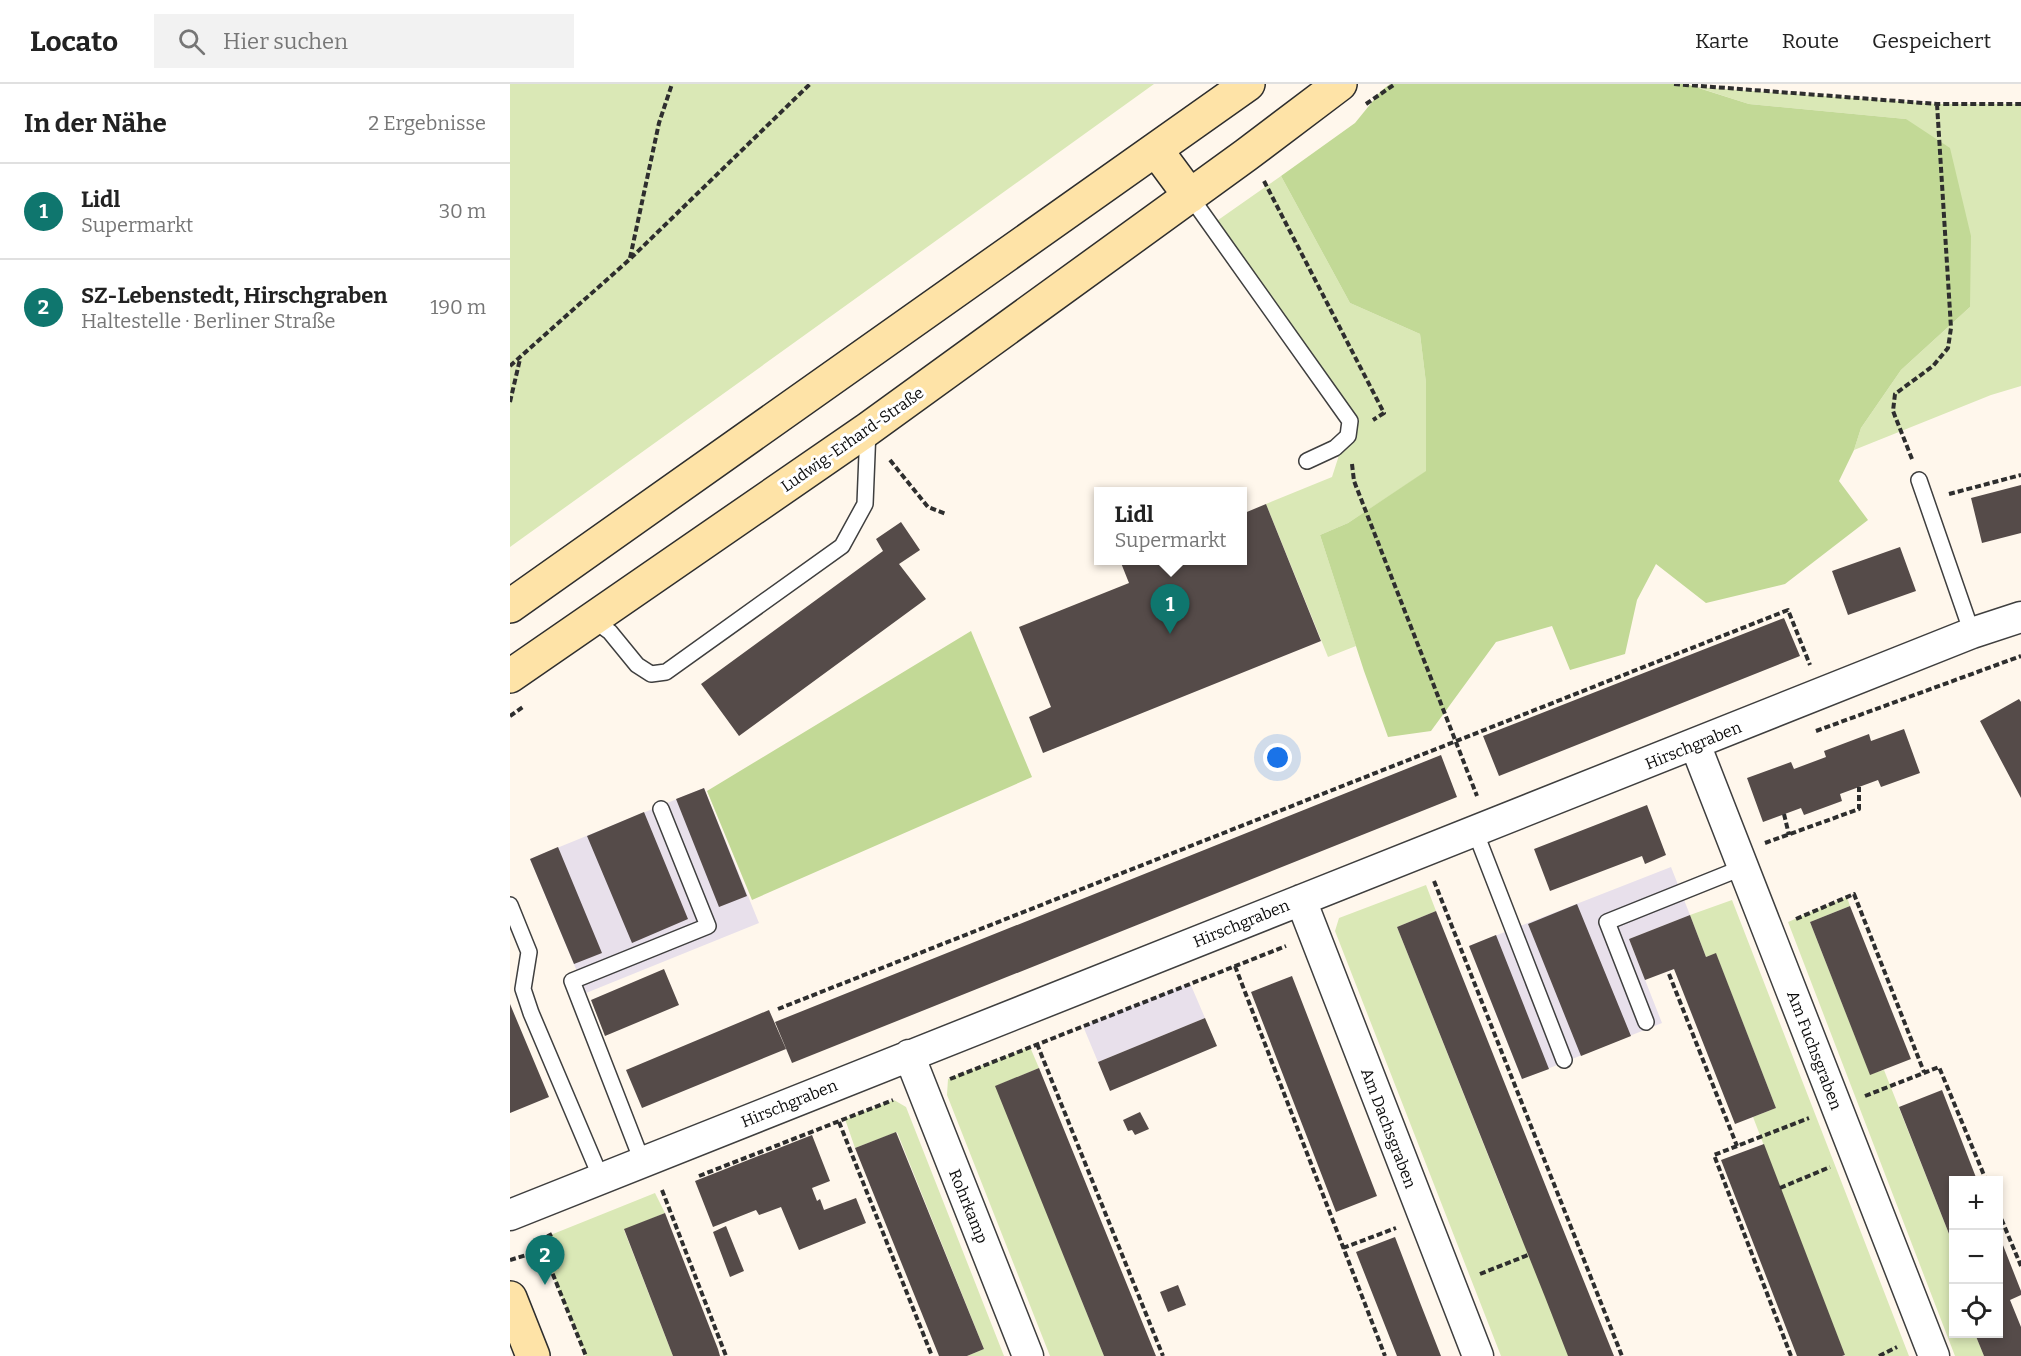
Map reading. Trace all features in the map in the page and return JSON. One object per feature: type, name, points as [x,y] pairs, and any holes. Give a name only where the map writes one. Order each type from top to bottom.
[{"type":"main road","points":[[510,606],[1248,84]]},
{"type":"main road","name":"Ludwig-Erhard-Straße","points":[[510,676],[592,619],[877,441],[1190,196],[1340,84]]},
{"type":"main road","points":[[1156,150],[1190,196]]},
{"type":"main road","points":[[510,1298],[533,1356]]},
{"type":"street","name":"Hirschgraben","points":[[510,1215],[1300,900],[1478,818],[1695,744],[1972,633],[2021,617]]},
{"type":"street","name":"Am Fuchsgraben","points":[[1695,744],[1752,856],[1934,1356]]},
{"type":"street","name":"Am Dachsgraben","points":[[1300,900],[1478,1356]]},
{"type":"street","name":"Rohrkamp","points":[[909,1055],[1028,1356]]},
{"type":"lane","points":[[1190,196],[1350,421],[1348,436],[1335,448],[1307,461]]},
{"type":"lane","points":[[592,619],[610,632],[637,665],[651,674],[666,672],[842,546],[864,504],[877,441]]},
{"type":"lane","points":[[1919,480],[1972,633]]},
{"type":"lane","points":[[642,1161],[572,981],[708,926],[661,809]]},
{"type":"lane","points":[[1478,818],[1564,1060]]},
{"type":"lane","points":[[1646,1022],[1607,922],[1752,856]]},
{"type":"lane","points":[[510,905],[529,952],[523,989],[531,1013],[601,1178]]},
{"type":"path","points":[[630,259],[659,123],[672,84]]},
{"type":"path","points":[[510,366],[630,259],[810,84]]},
{"type":"path","points":[[1674,84],[1937,104],[2021,104]]},
{"type":"path","points":[[1919,480],[1893,411],[1895,394],[1933,366],[1948,348],[1951,328],[1937,104]]},
{"type":"path","points":[[1246,155],[1263,178],[1384,413],[1348,436],[1354,481],[1455,741],[1478,818]]},
{"type":"path","points":[[510,402],[520,358]]},
{"type":"path","points":[[877,441],[928,507],[946,514]]},
{"type":"path","points":[[1926,500],[2021,475]]},
{"type":"path","points":[[778,1009],[1788,610],[1813,672]]},
{"type":"path","points":[[1812,733],[2021,656]]},
{"type":"path","points":[[1752,856],[1789,835],[1860,808],[1859,787]]},
{"type":"path","points":[[1784,814],[1789,835]]},
{"type":"path","points":[[1434,881],[1622,1356]]},
{"type":"path","points":[[1788,921],[1854,894],[1924,1072]]},
{"type":"path","points":[[947,1087],[948,1080],[1235,966],[1385,1356]]},
{"type":"path","points":[[1669,974],[1737,1146]]},
{"type":"path","points":[[1037,1044],[1163,1356]]},
{"type":"path","points":[[1858,1099],[1940,1067],[1984,1176]]},
{"type":"path","points":[[695,1178],[894,1100],[900,1104]]},
{"type":"path","points":[[1791,1356],[1714,1155],[1816,1115]]},
{"type":"path","points":[[839,1122],[932,1356]]},
{"type":"path","points":[[1780,1188],[1835,1165]]},
{"type":"path","points":[[655,1193],[673,1186]]},
{"type":"path","points":[[662,1191],[726,1356]]},
{"type":"path","points":[[2003,1223],[2021,1266]]},
{"type":"path","points":[[1343,1248],[1402,1226]]},
{"type":"path","points":[[559,1232],[548,1236],[543,1250],[586,1356]]},
{"type":"path","points":[[510,1260],[543,1250]]},
{"type":"path","points":[[1471,1278],[1528,1255]]},
{"type":"path","points":[[1879,1356],[1905,1344]]},
{"type":"shaded area","points":[[704,788],[759,923],[586,993],[530,859]]},
{"type":"shaded area","points":[[1671,867],[1690,915],[1629,939],[1662,1023],[1522,1079],[1469,946]]},
{"type":"shaded area","points":[[1190,983],[1205,1018],[1098,1062],[1083,1026]]},
{"type":"green space","points":[[510,84],[1154,84],[510,547]]},
{"type":"green space","points":[[1390,84],[1686,84],[1749,104],[1906,119],[1950,148],[1971,236],[1970,307],[1901,370],[1861,428],[1854,450],[1839,481],[1868,520],[1785,584],[1706,603],[1656,564],[1637,600],[1625,654],[1570,670],[1552,626],[1496,642],[1431,731],[1388,737],[1320,535],[1348,523],[1426,471],[1426,383],[1420,334],[1350,303],[1281,176],[1355,123],[1381,91]]},
{"type":"green space","points":[[1696,87],[1937,104],[2021,104],[2021,386],[1991,395],[1854,450],[1861,428],[1901,370],[1970,307],[1906,119],[1749,104]]},
{"type":"green space","points":[[1281,176],[1350,303],[1420,334],[1426,383],[1427,471],[1348,523],[1320,535],[1356,646],[1328,657],[1266,504],[1332,477],[1350,421],[1211,225]]},
{"type":"green space","points":[[971,631],[1032,777],[752,900],[707,791]]},
{"type":"green space","points":[[1426,885],[1436,911],[1397,927],[1515,1223],[1547,1296],[1569,1356],[1501,1356],[1335,931],[1339,918]]},
{"type":"green space","points":[[1847,897],[1850,906],[1810,922],[1870,1074],[1884,1070],[1949,1234],[1949,1338],[1977,1338],[1984,1356],[1955,1356],[1788,922]]},
{"type":"green space","points":[[1732,900],[1909,1356],[1845,1356],[1753,1117],[1776,1108],[1716,954],[1706,957],[1690,915]]},
{"type":"green space","points":[[1030,1047],[1039,1068],[996,1086],[1104,1356],[1050,1356],[947,1095],[948,1079]]},
{"type":"green space","points":[[894,1100],[906,1107],[1004,1356],[967,1356],[984,1349],[897,1132],[855,1148],[845,1119]]},
{"type":"green space","points":[[655,1193],[665,1213],[624,1230],[673,1356],[586,1356],[543,1250],[548,1236]]},
{"type":"building","points":[[2021,485],[2021,533],[1982,543],[1971,498]]},
{"type":"building","points":[[1266,504],[1321,641],[1043,753],[1029,717],[1051,707],[1019,627],[1129,583],[1122,565],[1247,565],[1247,512]]},
{"type":"building","points":[[901,522],[920,550],[899,564],[926,599],[739,736],[701,684],[883,551],[876,539]]},
{"type":"building","points":[[1900,547],[1916,591],[1848,615],[1832,571]]},
{"type":"building","points":[[1784,618],[1800,656],[1499,776],[1483,736]]},
{"type":"building","points":[[2019,699],[2021,702],[2021,798],[1980,721]]},
{"type":"building","points":[[1904,729],[1920,773],[1881,787],[1878,780],[1840,794],[1842,801],[1804,815],[1801,808],[1763,822],[1747,778],[1791,762],[1794,769],[1826,757],[1824,751],[1869,734],[1871,741]]},
{"type":"building","points":[[1441,755],[1457,797],[792,1063],[775,1022]]},
{"type":"building","points":[[704,788],[747,896],[719,907],[676,799]]},
{"type":"building","points":[[1647,805],[1666,855],[1645,864],[1642,856],[1550,891],[1534,849]]},
{"type":"building","points":[[644,812],[688,919],[632,943],[587,836]]},
{"type":"building","points":[[558,847],[602,953],[574,964],[530,859]]},
{"type":"building","points":[[1577,904],[1631,1036],[1581,1056],[1528,924]]},
{"type":"building","points":[[1850,906],[1911,1059],[1870,1075],[1810,922]]},
{"type":"building","points":[[1436,911],[1614,1356],[1568,1356],[1397,927]]},
{"type":"building","points":[[1690,915],[1706,957],[1716,953],[1776,1108],[1735,1124],[1674,969],[1645,980],[1629,939]]},
{"type":"building","points":[[1496,935],[1549,1069],[1522,1079],[1469,946]]},
{"type":"building","points":[[664,969],[679,1005],[605,1036],[591,1000]]},
{"type":"building","points":[[1292,976],[1377,1196],[1336,1212],[1251,992]]},
{"type":"building","points":[[510,1004],[549,1097],[510,1113]]},
{"type":"building","points":[[769,1010],[786,1049],[642,1108],[626,1070]]},
{"type":"building","points":[[1205,1018],[1217,1046],[1110,1091],[1098,1062]]},
{"type":"building","points":[[1039,1068],[1156,1356],[1104,1356],[995,1086]]},
{"type":"building","points":[[1942,1090],[1975,1176],[1949,1176],[1949,1234],[1899,1107]]},
{"type":"building","points":[[1140,1112],[1149,1129],[1135,1135],[1132,1130],[1128,1131],[1123,1120]]},
{"type":"building","points":[[896,1132],[984,1349],[967,1356],[939,1356],[855,1148]]},
{"type":"building","points":[[812,1135],[830,1181],[812,1188],[817,1201],[820,1199],[824,1210],[856,1198],[866,1223],[799,1250],[781,1207],[759,1215],[756,1210],[713,1227],[695,1181]]},
{"type":"building","points":[[1764,1144],[1845,1355],[1797,1356],[1721,1160]]},
{"type":"building","points":[[665,1213],[720,1356],[673,1356],[624,1229]]},
{"type":"building","points":[[726,1226],[744,1271],[730,1277],[713,1232]]},
{"type":"building","points":[[1395,1237],[1441,1356],[1397,1356],[1356,1252]]},
{"type":"building","points":[[2003,1245],[2021,1291],[2021,1295],[2010,1300],[2021,1327],[2021,1356],[1984,1356],[1977,1338],[2003,1338]]},
{"type":"building","points":[[1178,1285],[1186,1305],[1168,1312],[1160,1292]]},
{"type":"place","name":"Lidl","points":[[1170,634]]},
{"type":"place","name":"SZ-Lebenstedt, Hirschgraben","points":[[545,1285]]}]
